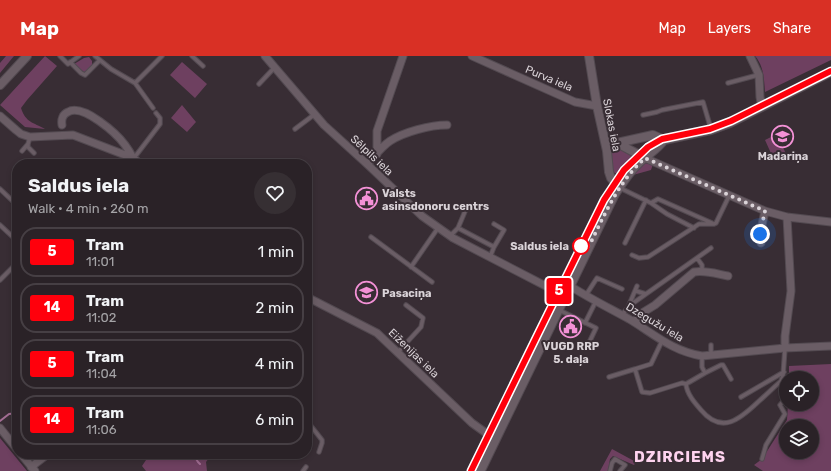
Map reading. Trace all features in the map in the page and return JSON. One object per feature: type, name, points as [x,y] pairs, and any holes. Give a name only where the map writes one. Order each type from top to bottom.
[{"type":"street","points":[[0,85],[27,56]]},
{"type":"street","name":"Sēlpils iela","points":[[265,56],[324,125],[368,164],[422,216],[450,236],[565,296]]},
{"type":"street","points":[[377,154],[377,131],[403,56]]},
{"type":"street","name":"Purva iela","points":[[472,56],[574,102],[597,106]]},
{"type":"street","name":"Slokas iela","points":[[588,56],[605,140],[609,172],[611,178],[619,187]]},
{"type":"street","points":[[750,56],[760,75],[760,97],[762,106]]},
{"type":"street","points":[[617,143],[653,135],[664,140],[711,130],[730,123],[831,72]]},
{"type":"street","points":[[62,125],[63,117],[71,110],[88,113],[98,119],[124,144],[133,158]]},
{"type":"street","points":[[0,116],[29,141],[61,135],[133,158]]},
{"type":"street","points":[[368,164],[390,141],[404,134],[428,127],[447,125]]},
{"type":"street","points":[[605,140],[617,143],[645,158],[765,211],[787,217],[831,222]]},
{"type":"street","points":[[475,471],[482,468],[619,187],[631,171],[660,146],[664,140]]},
{"type":"street","points":[[761,243],[760,234],[765,211]]},
{"type":"street","points":[[785,348],[785,336],[791,291],[787,217]]},
{"type":"street","points":[[634,322],[642,313],[655,305],[694,272],[702,271],[728,276]]},
{"type":"street","name":"Dzegužu iela","points":[[570,286],[634,322],[662,341],[684,352],[702,356],[785,348],[831,346]]},
{"type":"street","name":"Eiženijas iela","points":[[312,300],[377,333],[472,423],[496,439]]},
{"type":"street","points":[[0,428],[12,443]]},
{"type":"street","points":[[25,459],[33,469],[43,459]]},
{"type":"lane","points":[[60,56],[68,64],[70,62],[85,75],[100,60]]},
{"type":"lane","points":[[70,62],[78,56]]},
{"type":"lane","points":[[95,56],[111,69],[134,83],[153,108]]},
{"type":"lane","points":[[134,83],[162,56]]},
{"type":"lane","points":[[192,56],[203,66]]},
{"type":"lane","points":[[259,84],[275,67]]},
{"type":"lane","points":[[728,83],[760,75]]},
{"type":"lane","points":[[643,116],[662,110],[703,102],[711,130]]},
{"type":"lane","points":[[133,158],[160,124],[160,118],[156,113]]},
{"type":"lane","points":[[295,129],[315,114]]},
{"type":"lane","points":[[61,135],[62,125]]},
{"type":"lane","points":[[22,151],[29,141]]},
{"type":"lane","points":[[29,141],[28,147],[34,153]]},
{"type":"lane","points":[[619,187],[651,202],[667,214],[694,228]]},
{"type":"lane","points":[[0,189],[12,200]]},
{"type":"lane","points":[[699,224],[716,223],[730,195]]},
{"type":"lane","points":[[651,202],[658,199],[714,224]]},
{"type":"lane","points":[[625,243],[646,200]]},
{"type":"lane","points":[[450,236],[458,228],[466,209]]},
{"type":"lane","points":[[632,255],[639,258],[650,256],[694,228],[701,221],[700,218]]},
{"type":"lane","points":[[490,257],[504,229],[494,224]]},
{"type":"lane","points":[[1,228],[12,235]]},
{"type":"lane","points":[[411,267],[438,228]]},
{"type":"lane","points":[[458,228],[494,247]]},
{"type":"lane","points":[[371,237],[432,282]]},
{"type":"lane","points":[[629,306],[711,248]]},
{"type":"lane","points":[[698,258],[702,265],[702,271]]},
{"type":"lane","points":[[0,280],[12,268]]},
{"type":"lane","points":[[586,295],[597,278],[622,289]]},
{"type":"lane","points":[[622,315],[629,306],[637,286]]},
{"type":"lane","points":[[636,291],[646,294]]},
{"type":"lane","points":[[585,323],[596,301]]},
{"type":"lane","points":[[398,352],[421,327],[423,318],[406,305]]},
{"type":"lane","points":[[559,310],[596,328],[587,348]]},
{"type":"lane","points":[[609,377],[651,364],[662,341]]},
{"type":"lane","points":[[711,346],[711,355]]},
{"type":"lane","points":[[784,371],[785,348]]},
{"type":"lane","points":[[702,356],[702,367],[705,373]]},
{"type":"lane","points":[[635,369],[642,392],[650,393],[682,383],[686,384],[721,365],[723,365],[731,379]]},
{"type":"lane","points":[[741,397],[779,375]]},
{"type":"lane","points":[[686,384],[686,388],[693,400],[704,413],[718,422],[727,423],[736,421],[745,415],[779,382]]},
{"type":"lane","points":[[762,458],[766,445],[785,414],[783,411]]},
{"type":"lane","points":[[312,427],[322,440],[319,452]]},
{"type":"lane","points":[[610,471],[612,463],[615,460],[625,465],[620,471]]},
{"type":"lane","points":[[303,471],[306,467]]},
{"type":"shaded area","points":[[6,56],[14,56],[0,73],[0,63]]},
{"type":"shaded area","points":[[45,56],[57,66],[21,108],[25,117],[45,129],[25,127],[0,105]]},
{"type":"shaded area","points":[[755,56],[831,56],[831,60],[765,92],[762,69]]},
{"type":"shaded area","points":[[89,57],[92,61],[92,66],[85,73],[74,64],[84,58]]},
{"type":"shaded area","points":[[182,62],[207,84],[195,98],[170,75]]},
{"type":"shaded area","points":[[182,105],[196,122],[187,132],[171,118]]},
{"type":"shaded area","points":[[777,134],[786,154],[774,160],[765,140]]},
{"type":"shaded area","points":[[613,147],[631,154],[632,156],[617,174],[613,172],[611,150]]},
{"type":"shaded area","points":[[644,163],[653,164],[651,170],[633,175],[640,165]]},
{"type":"shaded area","points":[[831,364],[831,471],[763,471],[754,465],[762,459],[779,432],[779,459],[819,459],[819,419],[787,419],[788,411],[819,411],[819,371],[789,371],[789,366]]},
{"type":"shaded area","points":[[0,438],[12,453],[12,459],[17,459],[27,471],[0,471]]},
{"type":"shaded area","points":[[612,449],[636,462],[634,465],[613,456],[610,459],[608,471],[600,471]]},
{"type":"shaded area","points":[[147,459],[208,459],[206,462],[207,471],[146,471],[142,466]]},
{"type":"waterway","points":[[0,421],[9,414],[12,414]]},
{"type":"waterway","points":[[196,459],[200,464]]},
{"type":"tram line","points":[[471,471],[604,200],[615,183],[633,161],[648,147],[662,139],[711,129],[731,121],[831,71]]},
{"type":"tram line","name":"5","points":[[471,471],[604,200],[624,170],[648,147],[662,139],[703,131],[731,121],[831,71]]},
{"type":"place","name":"Madariņa","points":[[783,136]]},
{"type":"place","name":"Valsts asinsdonoru centrs","points":[[366,199]]},
{"type":"place","name":"Saldus iela","points":[[581,246]]},
{"type":"place","name":"Pasaciņa","points":[[367,293]]},
{"type":"place","name":"VUGD RRP 5. daļa","points":[[571,326]]},
{"type":"district","name":"DZIRCIEMS","points":[[680,457]]},
{"type":"route","points":[[581,246],[589,246],[619,187],[631,171],[645,158],[765,211],[760,234]]}]
